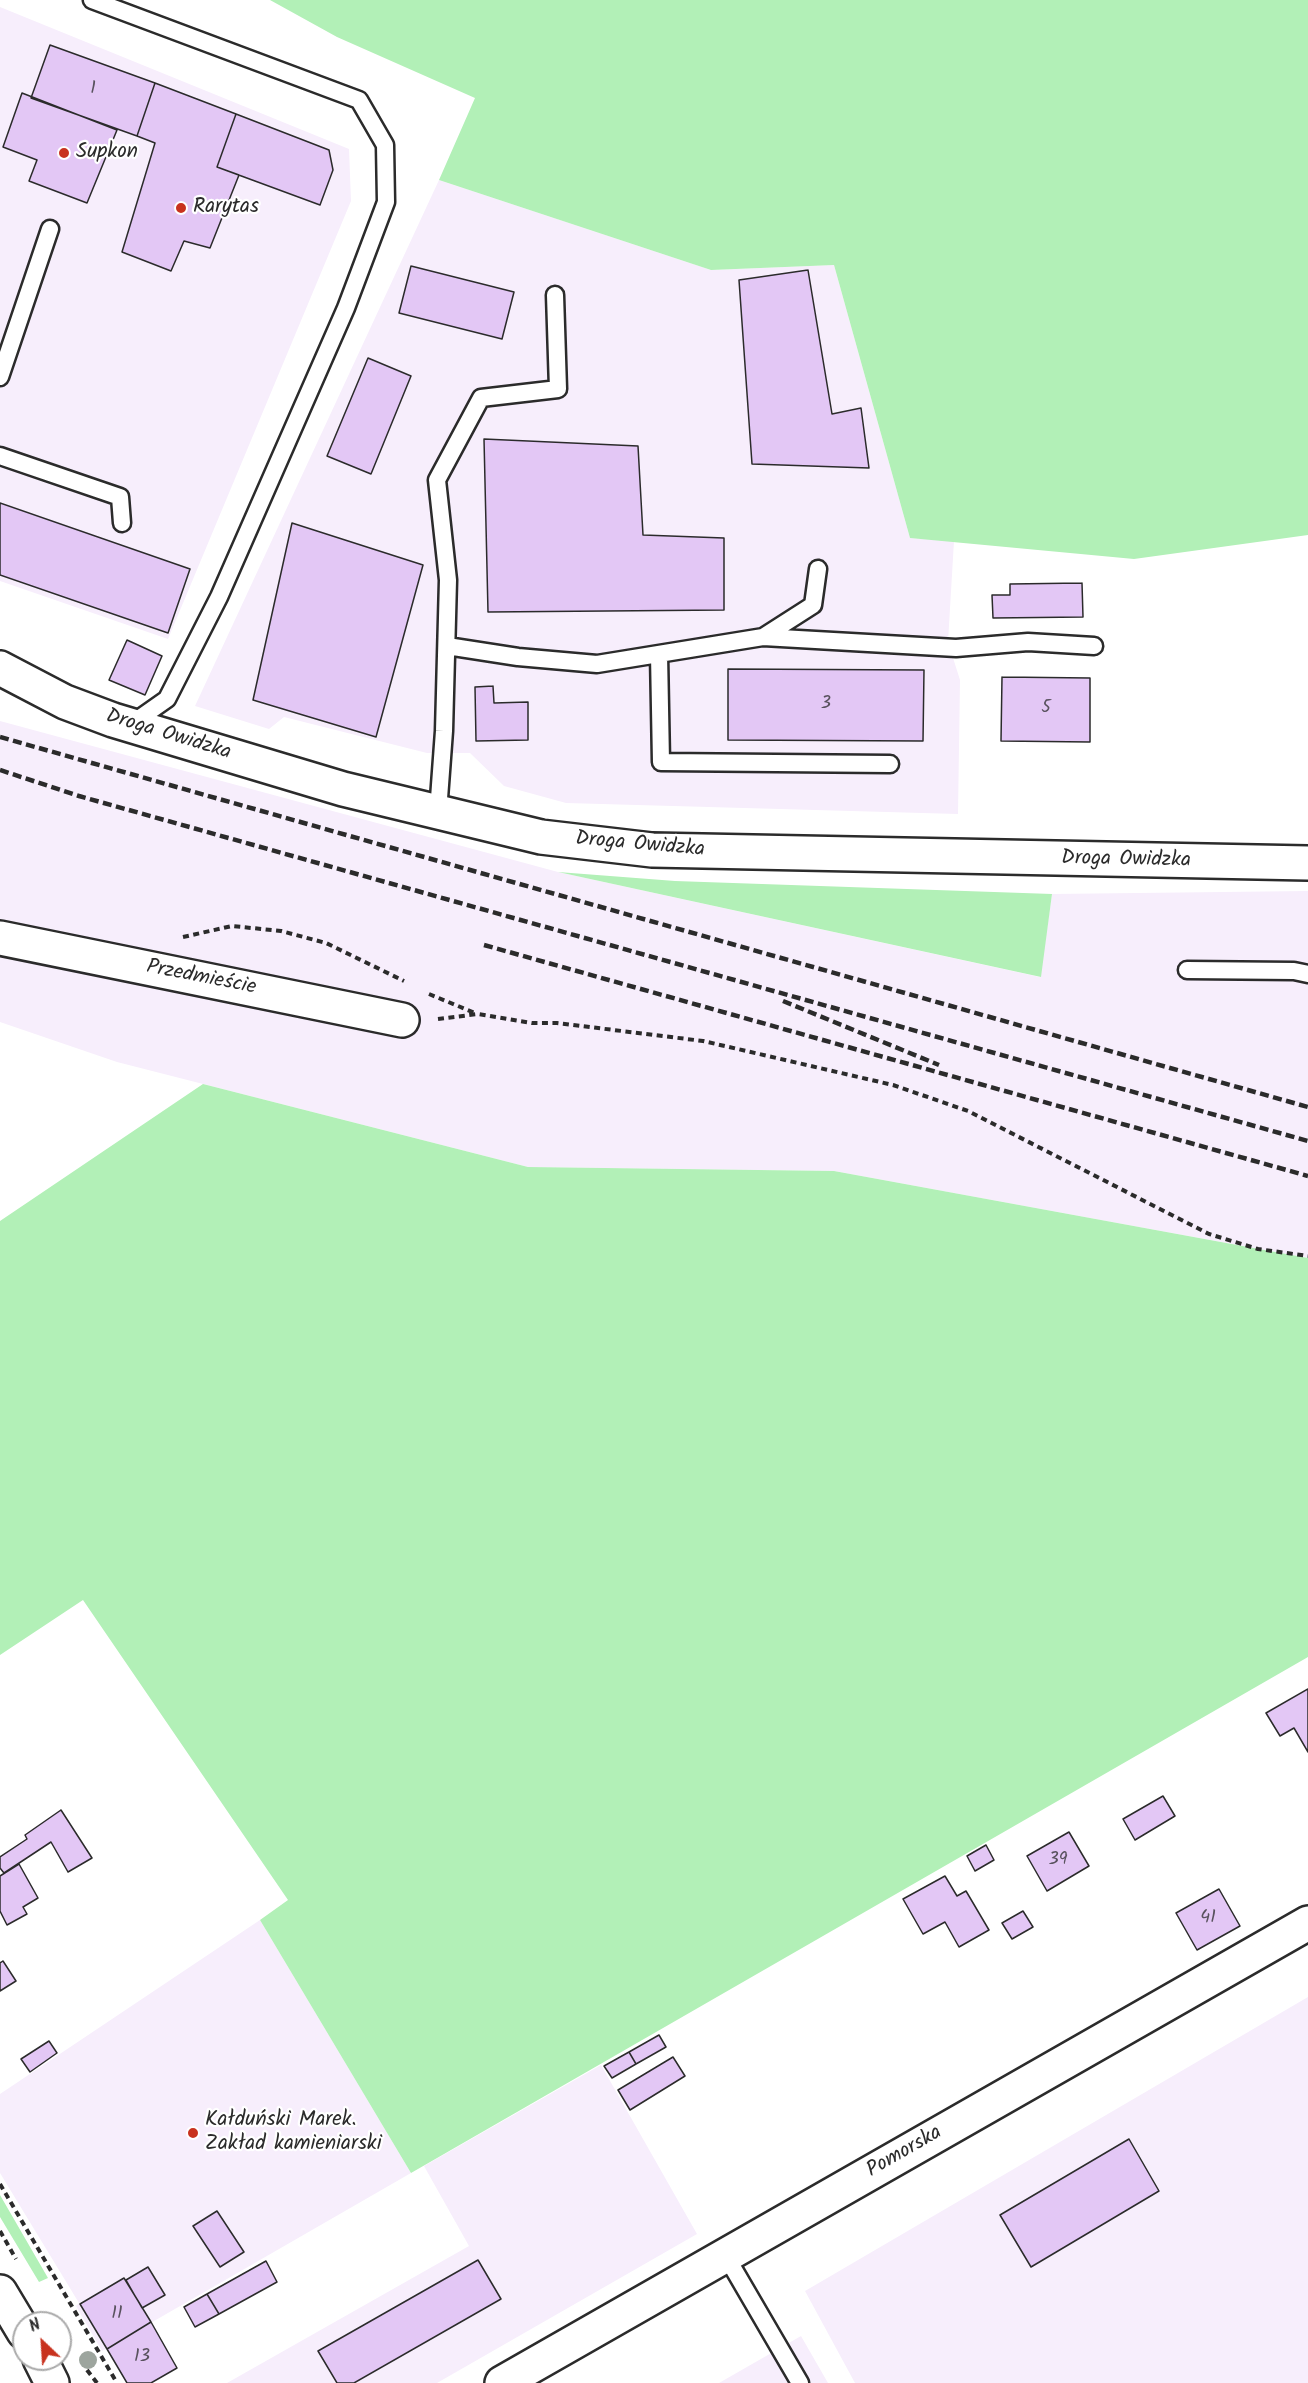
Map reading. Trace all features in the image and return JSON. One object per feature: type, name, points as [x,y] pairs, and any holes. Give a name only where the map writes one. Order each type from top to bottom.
[{"type":"street","name":"Droga Owidzka","points":[[0,668],[65,702],[130,725],[343,789],[541,837],[652,850],[879,857],[1308,863]]},
{"type":"street","name":"Przedmieście","points":[[0,938],[402,1020]]},
{"type":"street","name":"Pomorska","points":[[502,2383],[1308,1923]]},
{"type":"street","points":[[0,2292],[12,2312]]},
{"type":"lane","points":[[92,0],[359,100],[385,145],[386,202],[382,213],[346,308],[219,597],[167,699],[130,725]]},
{"type":"lane","points":[[0,377],[50,229]]},
{"type":"lane","points":[[438,812],[444,731],[448,580],[436,480],[481,398],[558,389],[555,295]]},
{"type":"lane","points":[[0,456],[120,497],[122,523]]},
{"type":"lane","points":[[763,637],[813,605],[818,569]]},
{"type":"lane","points":[[447,646],[518,657],[597,664],[763,637],[956,648],[1028,642],[1094,646]]},
{"type":"lane","points":[[659,654],[661,762],[890,764]]},
{"type":"lane","points":[[1187,970],[1294,971],[1308,974]]},
{"type":"lane","points":[[726,2256],[800,2383]]},
{"type":"path","points":[[176,938],[232,926],[281,931],[326,943],[406,982]]},
{"type":"path","points":[[425,993],[478,1014],[532,1023],[557,1023],[703,1041],[916,1092],[968,1111],[1209,1234],[1258,1249],[1308,1256]]},
{"type":"path","points":[[402,1020],[423,1021],[478,1014]]},
{"type":"path","points":[[0,2184],[117,2383]]},
{"type":"shaded area","points":[[0,7],[349,149],[351,201],[168,639],[0,581]]},
{"type":"shaded area","points":[[439,180],[711,270],[834,265],[910,538],[954,541],[948,642],[960,680],[958,814],[566,803],[504,786],[470,753],[427,753],[284,717],[269,729],[195,706]]},
{"type":"shaded area","points":[[0,721],[558,872],[1040,977],[1052,894],[1308,891],[1308,1258],[834,1171],[528,1167],[117,1062],[0,1022]]},
{"type":"shaded area","name":"Kałduński Marek. Zakład kamieniarski","points":[[260,1920],[411,2173],[102,2351],[76,2306],[79,2303],[0,2173],[0,2094]]},
{"type":"shaded area","points":[[1308,1997],[1308,2383],[855,2383],[805,2291]]},
{"type":"shaded area","points":[[601,2065],[697,2234],[437,2383],[227,2383],[469,2246],[424,2166]]},
{"type":"shaded area","points":[[801,2336],[828,2383],[719,2383]]},
{"type":"green space","points":[[270,0],[1308,0],[1308,535],[1134,559],[910,538],[834,265],[711,270],[439,180],[475,98],[337,37]]},
{"type":"green space","points":[[558,872],[675,881],[1052,894],[1041,977]]},
{"type":"green space","points":[[203,1084],[528,1167],[834,1171],[1308,1258],[1308,1657],[411,2173],[260,1920],[288,1900],[83,1600],[0,1655],[0,1221]]},
{"type":"green space","points":[[0,2195],[48,2278],[39,2282],[0,2217]]},
{"type":"building","points":[[50,45],[155,83],[137,136],[31,98]]},
{"type":"building","name":"Rarytas","points":[[155,83],[236,114],[217,167],[239,175],[210,248],[184,241],[171,271],[122,252],[155,143],[137,136]]},
{"type":"building","name":"Supkon","points":[[22,93],[117,130],[87,203],[29,181],[37,160],[3,147]]},
{"type":"building","points":[[236,114],[329,150],[333,170],[320,205],[217,167]]},
{"type":"building","points":[[411,266],[514,292],[502,339],[399,313]]},
{"type":"building","points":[[808,270],[832,414],[861,408],[869,468],[752,464],[739,280]]},
{"type":"building","points":[[368,358],[411,376],[371,474],[327,456]]},
{"type":"building","points":[[484,439],[638,446],[643,535],[724,538],[724,610],[488,612]]},
{"type":"building","points":[[0,503],[190,569],[168,633],[0,575]]},
{"type":"building","points":[[292,523],[423,565],[376,737],[253,700]]},
{"type":"building","points":[[1082,583],[1083,617],[993,618],[992,595],[1010,595],[1010,584]]},
{"type":"building","points":[[127,640],[162,656],[145,695],[109,680]]},
{"type":"building","points":[[728,669],[924,670],[923,741],[728,740]]},
{"type":"building","points":[[1002,677],[1090,678],[1090,742],[1001,741]]},
{"type":"building","points":[[493,686],[494,703],[528,702],[528,740],[476,741],[475,687]]},
{"type":"building","points":[[1308,1689],[1308,1752],[1294,1728],[1280,1736],[1266,1713]]},
{"type":"building","points":[[1163,1796],[1175,1816],[1135,1840],[1123,1819]]},
{"type":"building","points":[[61,1810],[92,1858],[68,1872],[51,1842],[4,1873],[0,1868],[0,1857],[27,1839],[25,1835]]},
{"type":"building","points":[[1069,1832],[1089,1866],[1047,1891],[1027,1856]]},
{"type":"building","points":[[986,1845],[994,1860],[975,1871],[967,1856]]},
{"type":"building","points":[[19,1864],[38,1898],[23,1907],[27,1914],[7,1925],[0,1911],[0,1876]]},
{"type":"building","points":[[945,1876],[957,1896],[966,1891],[989,1930],[959,1947],[945,1922],[923,1934],[903,1899]]},
{"type":"building","points":[[1219,1889],[1240,1926],[1197,1950],[1176,1913]]},
{"type":"building","points":[[1023,1911],[1033,1927],[1012,1939],[1002,1923]]},
{"type":"building","points":[[3,1961],[16,1981],[0,1991],[0,1963]]},
{"type":"building","points":[[659,2035],[666,2047],[636,2064],[629,2052]]},
{"type":"building","points":[[49,2041],[57,2053],[30,2072],[21,2059]]},
{"type":"building","points":[[629,2052],[636,2064],[612,2078],[604,2066]]},
{"type":"building","points":[[673,2057],[685,2076],[630,2110],[618,2090]]},
{"type":"building","points":[[1129,2139],[1159,2191],[1031,2267],[1000,2215]]},
{"type":"building","points":[[217,2211],[244,2252],[220,2267],[193,2226]]},
{"type":"building","points":[[478,2260],[501,2299],[354,2383],[337,2383],[318,2351]]},
{"type":"building","points":[[266,2261],[277,2282],[219,2314],[207,2294]]},
{"type":"building","points":[[148,2267],[165,2295],[142,2308],[126,2280]]},
{"type":"building","points":[[124,2278],[151,2322],[107,2349],[80,2304]]},
{"type":"building","points":[[207,2294],[219,2314],[195,2327],[184,2307]]},
{"type":"building","points":[[151,2322],[177,2368],[151,2383],[127,2383],[107,2349]]},
{"type":"railway","points":[[0,737],[1308,1107]]},
{"type":"railway","points":[[0,770],[79,796],[1308,1141]]},
{"type":"railway","points":[[484,945],[1308,1176]]},
{"type":"railway","points":[[783,1001],[939,1065]]},
{"type":"place","name":"Supkon","points":[[64,153]]},
{"type":"place","name":"Rarytas","points":[[181,208]]},
{"type":"place","name":"Kałduński Marek. Zakład kamieniarski","points":[[193,2133]]}]
